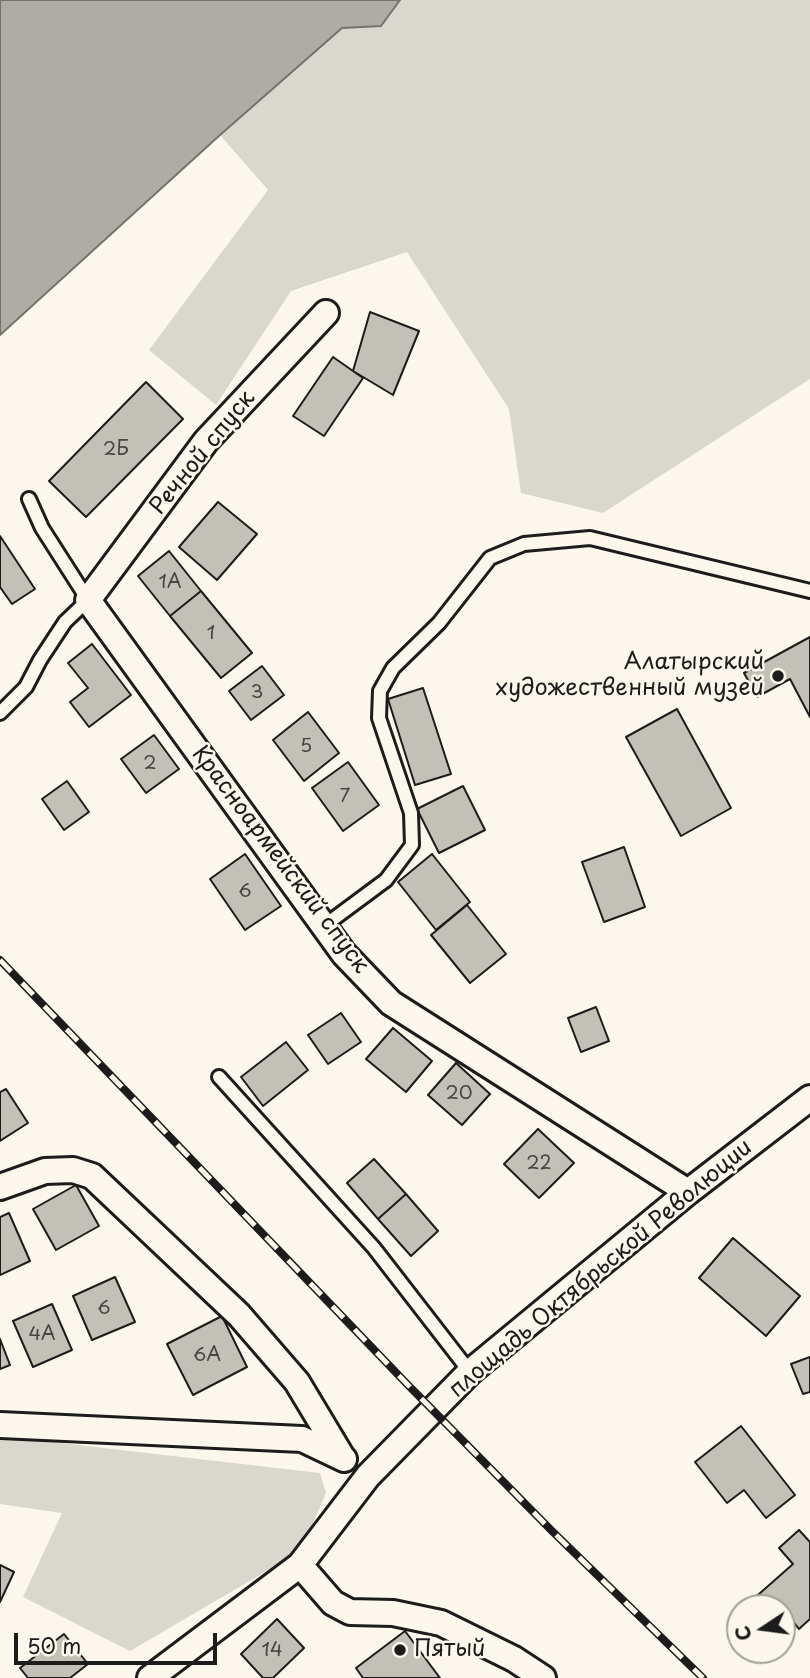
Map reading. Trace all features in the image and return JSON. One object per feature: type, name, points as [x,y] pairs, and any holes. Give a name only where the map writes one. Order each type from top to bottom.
[{"type":"street","name":"Речной спуск","points":[[88,600],[206,441],[326,313]]},
{"type":"street","name":"Красноармейский спуск","points":[[88,600],[344,954],[391,1003],[688,1192]]},
{"type":"street","name":"площадь Октябрьской Революции","points":[[150,1678],[300,1565],[368,1476],[470,1372],[688,1192],[810,1098]]},
{"type":"street","points":[[0,1187],[45,1171],[73,1170],[92,1176],[239,1315],[297,1382],[342,1457]]},
{"type":"street","points":[[0,1425],[302,1439],[342,1457],[368,1476]]},
{"type":"street","points":[[300,1565],[333,1603],[351,1612],[393,1612],[441,1623],[514,1659],[543,1678]]},
{"type":"lane","points":[[0,713],[26,687],[65,622],[88,600],[42,528],[29,499]]},
{"type":"lane","points":[[324,926],[386,880],[412,845],[411,813],[379,718],[380,691],[393,668],[439,623],[490,558],[524,544],[590,538],[810,591]]},
{"type":"lane","points":[[219,1077],[374,1248],[470,1372]]},
{"type":"shaded area","points":[[0,0],[400,0],[381,26],[342,28],[0,335]]},
{"type":"shaded area","points":[[400,0],[810,0],[810,379],[603,513],[521,493],[509,409],[407,252],[291,291],[216,405],[149,350],[268,190],[220,135],[342,28],[381,26]]},
{"type":"shaded area","points":[[0,1436],[320,1473],[326,1493],[301,1551],[130,1651],[23,1597],[62,1513],[0,1504]]},
{"type":"building","points":[[370,312],[419,331],[393,395],[353,371]]},
{"type":"building","points":[[333,357],[363,378],[324,436],[293,416]]},
{"type":"building","points":[[146,382],[183,419],[86,517],[49,481]]},
{"type":"building","points":[[218,502],[257,534],[217,580],[179,547]]},
{"type":"building","points":[[0,536],[35,589],[12,604],[0,587]]},
{"type":"building","points":[[169,551],[201,591],[170,616],[138,576]]},
{"type":"building","points":[[201,591],[252,653],[221,678],[170,616]]},
{"type":"building","name":"Алатырский художественный музей","points":[[810,637],[810,717],[790,679],[757,697],[744,673]]},
{"type":"building","points":[[92,644],[131,695],[89,727],[70,702],[88,688],[68,663]]},
{"type":"building","points":[[262,666],[284,695],[251,720],[229,691]]},
{"type":"building","points":[[423,688],[451,774],[415,785],[388,699]]},
{"type":"building","points":[[677,709],[731,808],[681,836],[626,737]]},
{"type":"building","points":[[308,712],[339,753],[304,781],[273,740]]},
{"type":"building","points":[[154,735],[179,769],[146,793],[121,759]]},
{"type":"building","points":[[348,762],[379,805],[343,831],[312,788]]},
{"type":"building","points":[[67,781],[89,812],[64,830],[42,799]]},
{"type":"building","points":[[463,786],[485,830],[439,853],[417,809]]},
{"type":"building","points":[[624,847],[645,907],[604,922],[582,862]]},
{"type":"building","points":[[245,854],[281,906],[245,930],[210,879]]},
{"type":"building","points":[[432,854],[470,902],[436,930],[398,882]]},
{"type":"building","points":[[467,905],[506,954],[470,983],[431,935]]},
{"type":"building","points":[[596,1007],[609,1041],[581,1052],[568,1018]]},
{"type":"building","points":[[341,1013],[361,1042],[328,1064],[308,1035]]},
{"type":"building","points":[[393,1028],[432,1061],[406,1092],[366,1059]]},
{"type":"building","points":[[286,1042],[308,1070],[263,1106],[241,1077]]},
{"type":"building","points":[[456,1063],[490,1094],[462,1125],[428,1095]]},
{"type":"building","points":[[6,1089],[28,1123],[0,1141],[0,1092]]},
{"type":"building","points":[[538,1129],[574,1163],[539,1198],[504,1164]]},
{"type":"building","points":[[374,1159],[406,1194],[378,1219],[347,1183]]},
{"type":"building","points":[[76,1185],[99,1226],[56,1250],[33,1209]]},
{"type":"building","points":[[406,1194],[438,1231],[411,1256],[378,1219]]},
{"type":"building","points":[[9,1213],[30,1261],[0,1275],[0,1217]]},
{"type":"building","points":[[733,1238],[800,1296],[766,1336],[699,1278]]},
{"type":"building","points":[[115,1277],[135,1322],[92,1340],[73,1296]]},
{"type":"building","points":[[52,1304],[72,1350],[33,1367],[13,1321]]},
{"type":"building","points":[[222,1316],[247,1367],[193,1395],[167,1344]]},
{"type":"building","points":[[0,1339],[10,1365],[0,1369]]},
{"type":"building","points":[[810,1357],[810,1392],[803,1394],[791,1364]]},
{"type":"building","points":[[741,1426],[795,1495],[766,1518],[744,1490],[727,1503],[695,1462]]},
{"type":"building","points":[[799,1530],[810,1542],[810,1619],[799,1629],[796,1625],[796,1594],[759,1594],[793,1564],[779,1548]]},
{"type":"building","points":[[0,1565],[14,1572],[0,1602]]},
{"type":"building","points":[[277,1619],[304,1648],[273,1678],[263,1678],[241,1654]]},
{"type":"building","name":"Пятый","points":[[405,1631],[440,1678],[363,1678],[356,1668]]},
{"type":"building","points":[[64,1634],[88,1664],[70,1678],[28,1678],[20,1668]]},
{"type":"railway","points":[[0,960],[407,1384],[552,1531],[703,1678]]},
{"type":"place","name":"Алатырский художественный музей","points":[[778,676]]},
{"type":"place","name":"Пятый","points":[[400,1650]]}]
